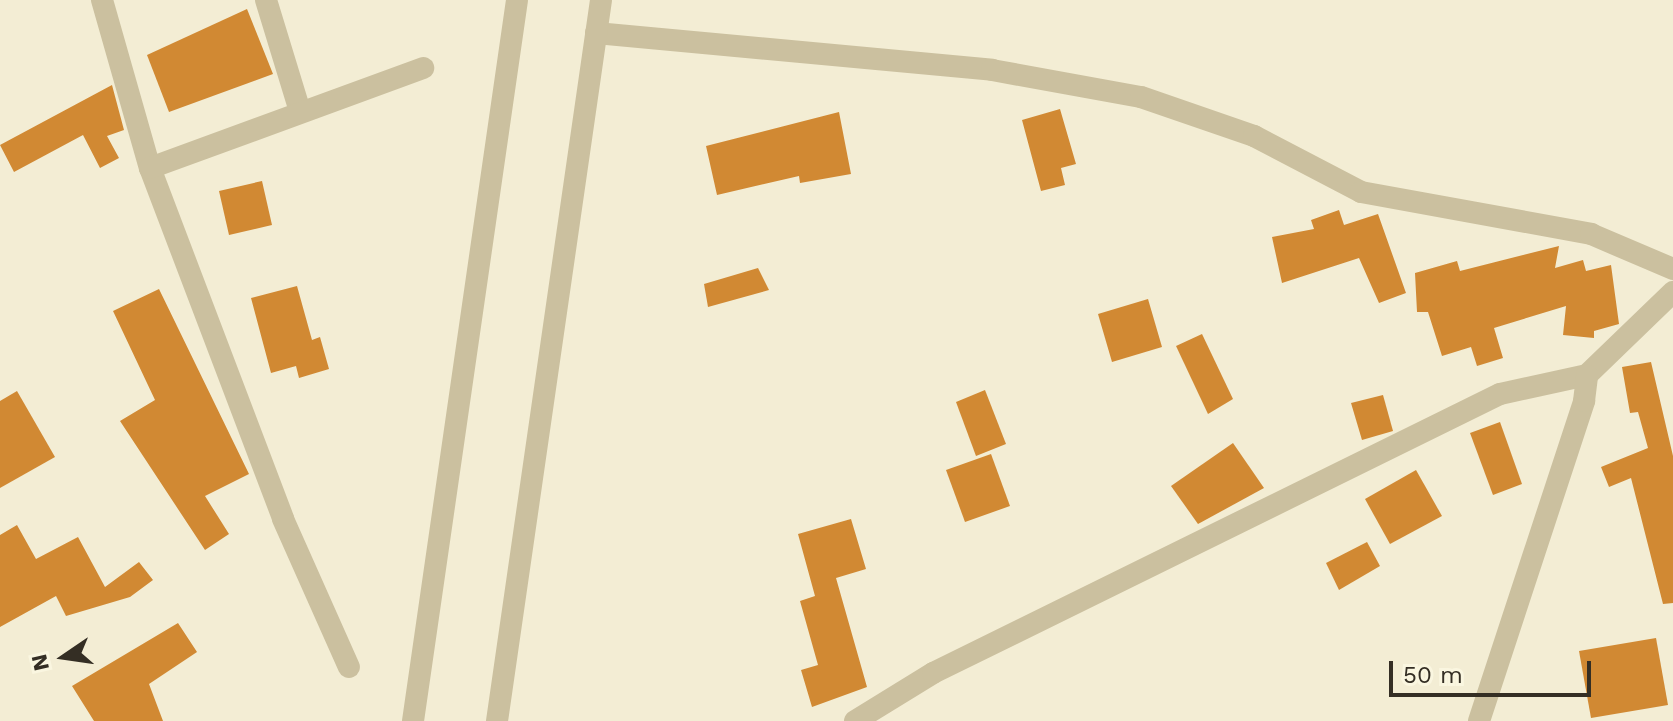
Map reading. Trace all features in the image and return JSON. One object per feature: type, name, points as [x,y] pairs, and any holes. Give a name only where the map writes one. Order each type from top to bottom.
[{"type":"street","points":[[102,0],[150,168],[283,519],[349,667]]},
{"type":"street","points":[[266,0],[300,111]]},
{"type":"street","points":[[413,721],[517,0]]},
{"type":"street","points":[[497,721],[601,0]]},
{"type":"street","points":[[596,33],[992,70],[1141,97],[1254,136],[1361,192],[1591,234],[1673,269]]},
{"type":"street","points":[[150,168],[423,68]]},
{"type":"street","points":[[855,721],[933,673],[1500,394],[1587,375],[1673,292]]},
{"type":"street","points":[[1479,721],[1584,401],[1587,375]]},
{"type":"building","points":[[247,9],[273,74],[169,112],[147,55]]},
{"type":"building","points":[[112,85],[124,130],[107,136],[119,158],[100,168],[83,135],[14,172],[0,145]]},
{"type":"building","points":[[1060,109],[1076,164],[1061,168],[1065,185],[1041,191],[1022,120]]},
{"type":"building","points":[[839,112],[851,174],[800,183],[799,176],[717,195],[706,146]]},
{"type":"building","points":[[262,181],[272,225],[229,235],[219,191]]},
{"type":"building","points":[[1339,210],[1344,225],[1378,214],[1406,293],[1379,303],[1359,258],[1282,283],[1272,237],[1314,229],[1311,220]]},
{"type":"building","points":[[1559,246],[1555,268],[1583,260],[1586,271],[1611,265],[1619,324],[1594,331],[1594,338],[1563,335],[1566,306],[1494,328],[1503,358],[1477,366],[1471,347],[1442,356],[1428,312],[1417,312],[1415,273],[1457,261],[1460,271]]},
{"type":"building","points":[[758,268],[769,290],[708,307],[704,284]]},
{"type":"building","points":[[297,286],[312,340],[320,337],[329,369],[299,378],[296,366],[271,373],[251,298]]},
{"type":"building","points":[[159,289],[249,474],[205,496],[229,534],[205,550],[120,421],[155,400],[113,311]]},
{"type":"building","points":[[1148,299],[1162,347],[1112,362],[1098,314]]},
{"type":"building","points":[[1202,334],[1233,399],[1208,414],[1176,346]]},
{"type":"building","points":[[1651,362],[1673,456],[1673,603],[1663,604],[1631,478],[1609,487],[1601,467],[1648,448],[1638,412],[1630,413],[1622,367]]},
{"type":"building","points":[[985,390],[1006,444],[976,456],[956,402]]},
{"type":"building","points":[[17,391],[55,457],[0,488],[0,401]]},
{"type":"building","points":[[1383,395],[1393,431],[1362,440],[1351,403]]},
{"type":"building","points":[[1500,422],[1522,484],[1493,495],[1470,433]]},
{"type":"building","points":[[1233,443],[1264,488],[1198,524],[1171,486]]},
{"type":"building","points":[[991,454],[1010,506],[965,522],[946,470]]},
{"type":"building","points":[[1416,470],[1442,516],[1390,544],[1365,499]]},
{"type":"building","points":[[851,519],[866,569],[836,578],[867,687],[812,707],[801,670],[818,665],[800,601],[815,596],[798,534]]},
{"type":"building","points":[[17,525],[36,559],[78,537],[105,587],[139,562],[153,580],[130,597],[66,616],[56,596],[0,627],[0,535]]},
{"type":"building","points":[[1367,542],[1380,566],[1339,590],[1326,563]]},
{"type":"building","points":[[178,623],[197,652],[149,684],[163,721],[94,721],[72,686]]},
{"type":"building","points":[[1656,638],[1668,705],[1591,718],[1579,651]]}]
